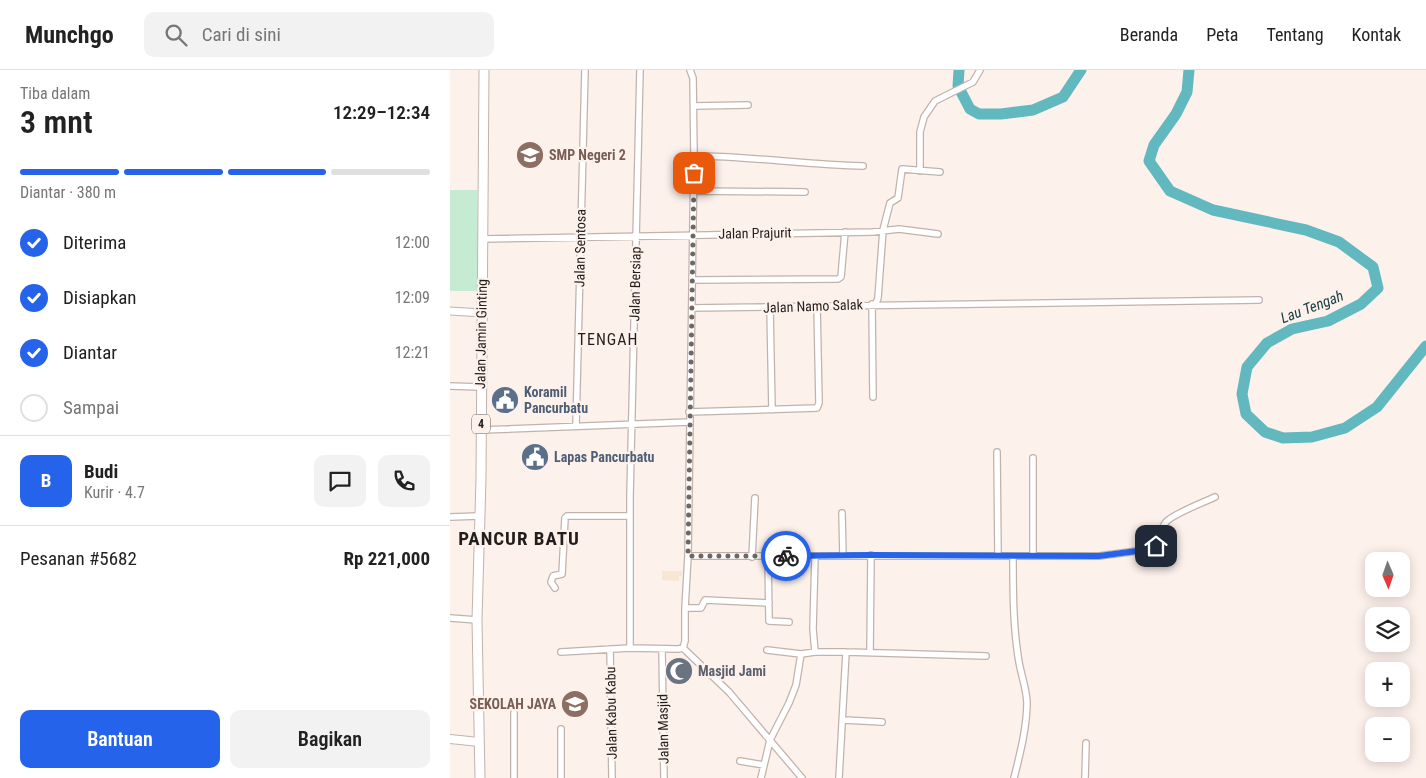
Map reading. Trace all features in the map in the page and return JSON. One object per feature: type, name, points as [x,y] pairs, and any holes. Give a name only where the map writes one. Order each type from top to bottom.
[{"type":"highway","name":"Jalan Jamin Ginting","points":[[480,778],[477,620],[481,430],[484,70]]},
{"type":"main road","points":[[450,739],[479,742]]},
{"type":"street","name":"Jalan Sentosa","points":[[576,426],[585,70]]},
{"type":"street","name":"Jalan Bersiap","points":[[630,648],[630,516],[640,70]]},
{"type":"street","points":[[683,648],[686,641],[685,608],[688,556],[694,156],[693,78],[690,70]]},
{"type":"street","points":[[920,171],[920,132],[924,117],[935,101],[973,82],[980,70]]},
{"type":"street","points":[[694,106],[748,105]]},
{"type":"street","points":[[694,156],[757,158],[818,165],[863,166]]},
{"type":"street","points":[[872,304],[875,304],[878,298],[883,230],[890,203],[898,198],[902,170],[940,172]]},
{"type":"street","points":[[693,191],[805,192]]},
{"type":"street","name":"Jalan Prajurit","points":[[482,239],[873,232],[900,229],[938,234]]},
{"type":"street","points":[[692,280],[838,279],[841,277],[843,264],[845,232]]},
{"type":"street","points":[[872,304],[1259,300]]},
{"type":"street","name":"Jalan Namo Salak","points":[[692,308],[872,304],[873,397]]},
{"type":"street","points":[[689,412],[817,408],[819,403],[817,305]]},
{"type":"street","points":[[770,307],[772,410]]},
{"type":"street","points":[[450,311],[482,313]]},
{"type":"street","points":[[450,386],[480,387]]},
{"type":"street","points":[[481,430],[690,422]]},
{"type":"street","points":[[997,452],[998,556]]},
{"type":"street","points":[[1033,458],[1033,556]]},
{"type":"street","points":[[688,556],[1099,556],[1152,549],[1156,546],[1161,530],[1167,521],[1215,497]]},
{"type":"street","points":[[752,557],[755,498]]},
{"type":"street","points":[[842,513],[842,556]]},
{"type":"street","points":[[450,517],[479,516]]},
{"type":"street","points":[[555,588],[551,582],[554,576],[562,574],[565,518],[567,516],[630,516]]},
{"type":"street","points":[[870,555],[870,652]]},
{"type":"street","points":[[768,556],[769,621],[789,622]]},
{"type":"street","points":[[815,556],[813,629],[815,652]]},
{"type":"street","points":[[1013,556],[1018,657],[1026,685],[1027,704],[1023,739],[1014,778]]},
{"type":"street","points":[[685,608],[702,608],[705,600],[769,603]]},
{"type":"street","points":[[450,618],[477,620]]},
{"type":"street","points":[[561,652],[610,648],[683,648]]},
{"type":"street","name":"Jalan Kabu Kabu","points":[[610,648],[612,778]]},
{"type":"street","points":[[683,648],[729,692],[802,778]]},
{"type":"street","name":"Jalan Masjid","points":[[662,649],[664,778]]},
{"type":"street","points":[[767,650],[801,654],[815,652],[870,652],[986,656]]},
{"type":"street","points":[[839,778],[844,720],[846,652]]},
{"type":"street","points":[[761,778],[770,740],[789,704],[796,685],[801,654]]},
{"type":"street","points":[[514,713],[514,778]]},
{"type":"street","points":[[844,720],[882,722]]},
{"type":"street","points":[[561,729],[561,778]]},
{"type":"street","points":[[1086,743],[1086,778]]},
{"type":"street","points":[[740,761],[764,765]]},
{"type":"shaded area","points":[[662,571],[682,571],[682,576],[679,576],[679,581],[662,580]]},
{"type":"green space","points":[[450,190],[477,190],[478,291],[450,291]]},
{"type":"waterway","name":"Lau Tengah","points":[[959,70],[958,86],[970,109],[979,114],[1001,114],[1033,110],[1063,97],[1081,70]]},
{"type":"waterway","name":"Lau Tengah","points":[[1189,70],[1187,92],[1176,114],[1154,145],[1149,161],[1170,191],[1213,210],[1306,230],[1339,242],[1373,267],[1378,288],[1361,304],[1328,321],[1292,329],[1267,343],[1247,367],[1242,394],[1246,414],[1265,432],[1283,438],[1312,437],[1345,428],[1377,407],[1426,346]]},
{"type":"way so far","points":[[694,173],[688,556],[786,556]]},
{"type":"place","name":"SMP Negeri 2","points":[[530,155]]},
{"type":"place","name":"Koramil Pancurbatu","points":[[505,400]]},
{"type":"place","name":"Lapas Pancurbatu","points":[[535,457]]},
{"type":"place","name":"Masjid Jami","points":[[679,671]]},
{"type":"place","name":"SEKOLAH JAYA","points":[[575,704]]},
{"type":"district","name":"TENGAH","points":[[608,339]]},
{"type":"district","name":"PANCUR BATU","points":[[519,538]]},
{"type":"route","points":[[786,556],[1099,556],[1152,549],[1156,546]]}]
